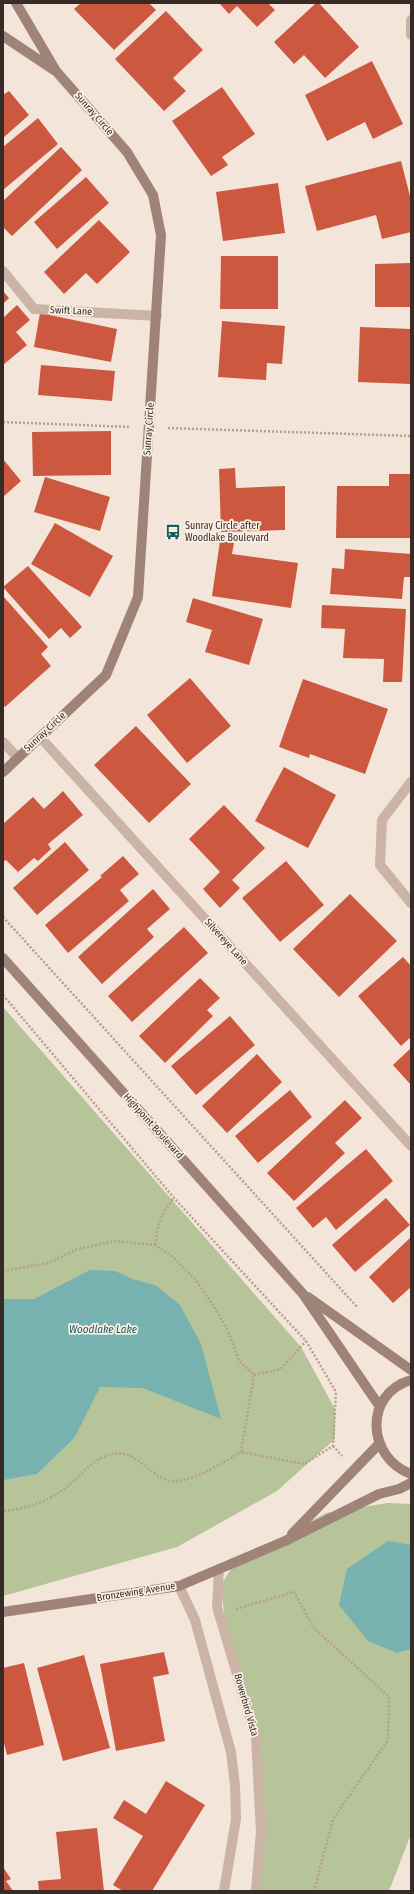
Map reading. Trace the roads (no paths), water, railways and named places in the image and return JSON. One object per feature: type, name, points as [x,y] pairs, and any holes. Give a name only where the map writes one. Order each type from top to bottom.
[{"type":"street","name":"Sunray Circle","points":[[3,772],[106,675],[138,597],[161,235],[153,195],[127,152],[56,71],[16,3]]},
{"type":"street","points":[[411,20],[411,35]]},
{"type":"street","name":"Sunray Circle","points":[[3,36],[56,71]]},
{"type":"street","name":"Swift Lane","points":[[3,271],[34,309],[157,316]]},
{"type":"street","name":"Silvereye Lane","points":[[40,737],[411,1146]]},
{"type":"street","points":[[3,742],[18,758]]},
{"type":"street","points":[[411,782],[382,820],[380,865],[411,903]]},
{"type":"street","name":"Highpoint Boulevard","points":[[3,958],[303,1294],[380,1408]]},
{"type":"street","name":"Highpoint Boulevard","points":[[303,1294],[411,1370]]},
{"type":"street","points":[[411,1380],[396,1387],[387,1396],[376,1419],[376,1432],[379,1444],[386,1457],[397,1467],[411,1474]]},
{"type":"street","name":"Bronzewing Avenue","points":[[285,1541],[379,1444]]},
{"type":"street","name":"Bronzewing Avenue","points":[[3,1612],[179,1586],[285,1541],[379,1494],[399,1489],[411,1483]]},
{"type":"street","name":"Bowerbird Vista","points":[[218,1569],[217,1607],[256,1738],[261,1832],[256,1891]]},
{"type":"street","points":[[179,1586],[195,1620],[231,1752],[235,1785],[236,1819],[224,1891]]},
{"type":"water","name":"Woodlake Lake","points":[[90,1270],[115,1271],[133,1279],[157,1286],[180,1305],[201,1344],[221,1419],[143,1388],[100,1387],[75,1437],[37,1474],[3,1480],[3,1299],[34,1299]]},
{"type":"water","points":[[388,1541],[411,1545],[411,1649],[397,1653],[368,1641],[339,1605],[347,1569]]},
{"type":"place","name":"Sunray Circle after Woodlake Boulevard","points":[[173,532]]}]
